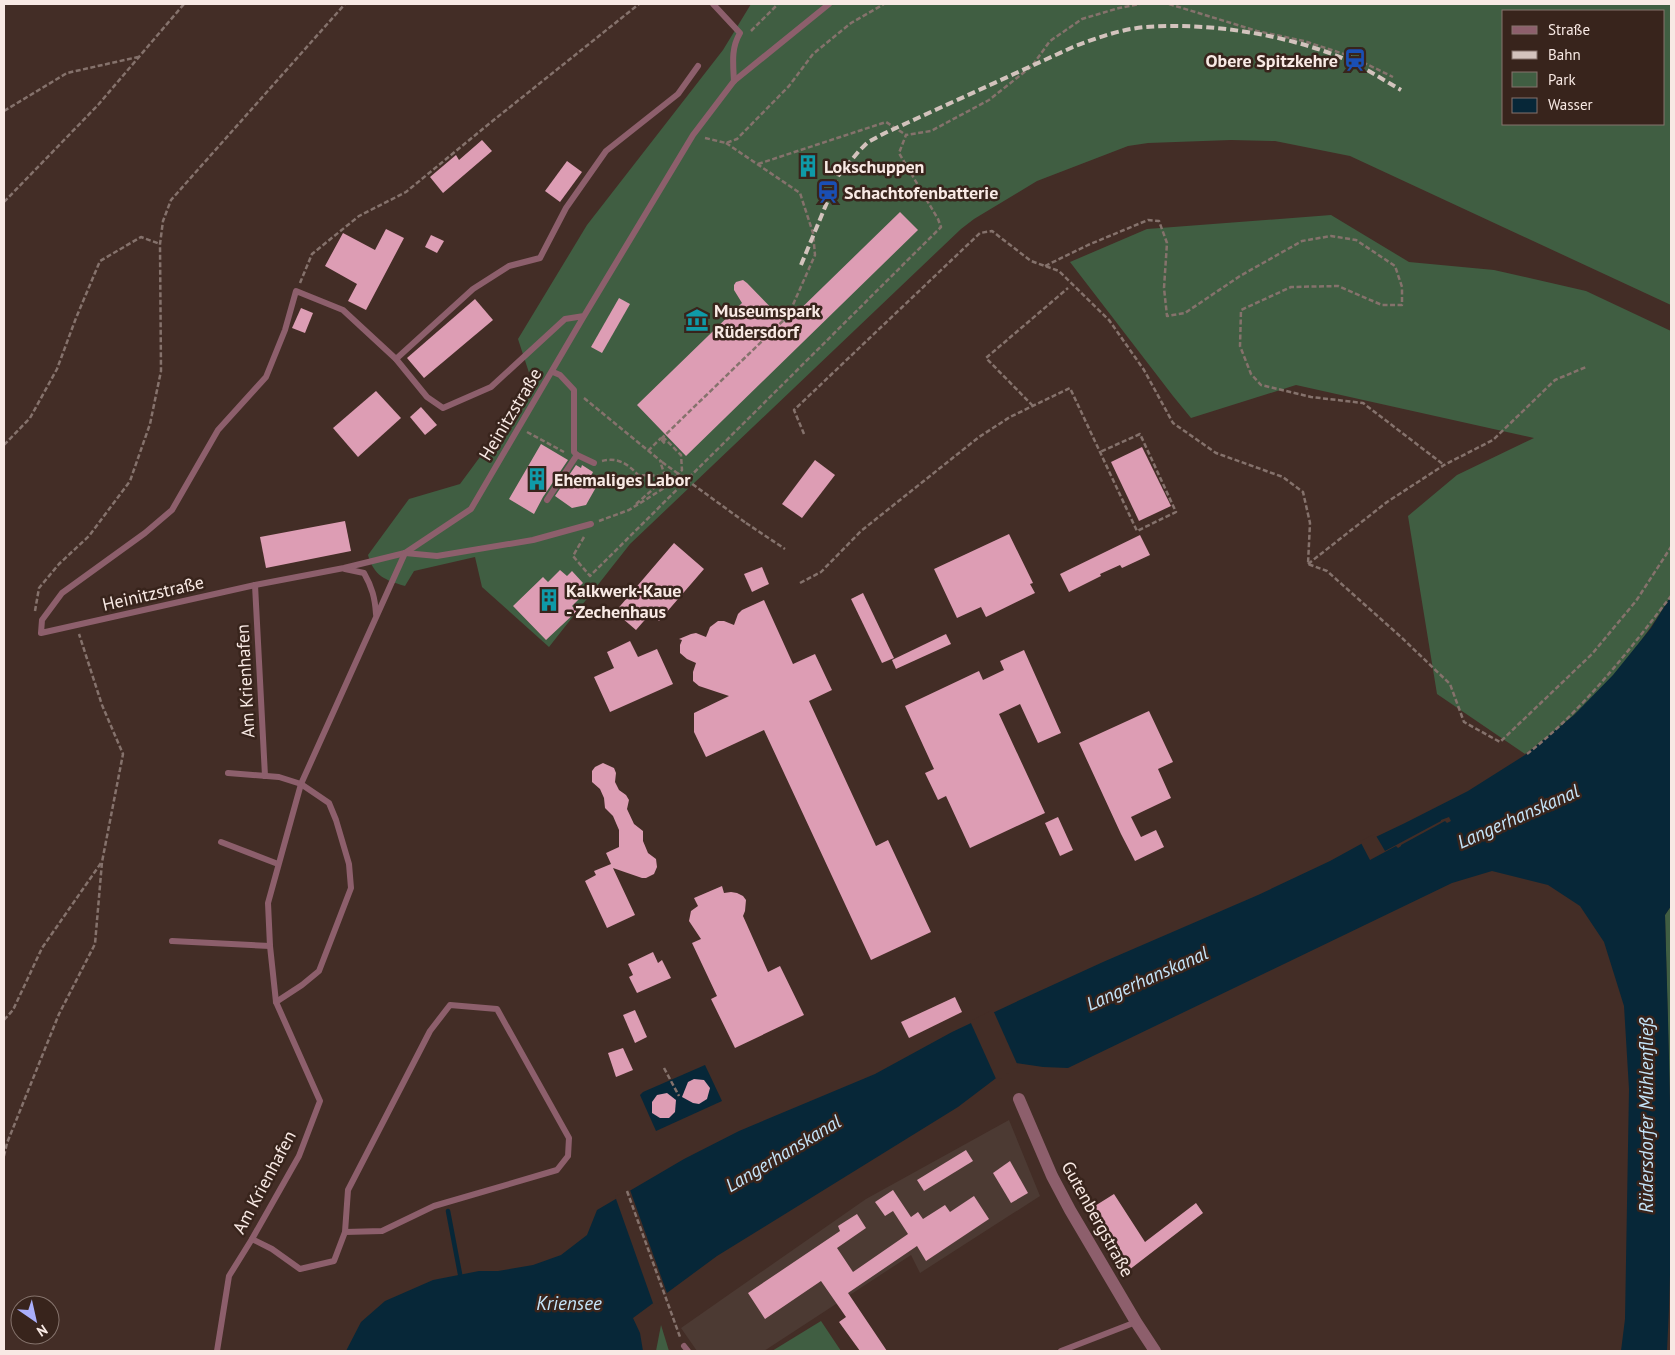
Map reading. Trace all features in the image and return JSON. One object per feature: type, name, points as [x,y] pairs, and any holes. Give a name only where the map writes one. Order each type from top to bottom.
[{"type":"street","name":"Gutenbergstraße","points":[[1019,1099],[1057,1185],[1136,1322],[1156,1351]]},
{"type":"lane","points":[[713,4],[740,33],[734,42],[732,56],[734,81]]},
{"type":"lane","name":"Heinitzstraße","points":[[584,316],[565,319],[491,387],[443,408],[427,397],[396,359],[343,310],[296,291],[285,330],[266,377],[218,430],[172,510],[145,533],[62,593],[42,620],[41,633],[255,585],[344,568],[405,553],[471,509],[553,372],[584,316],[693,136],[734,81],[829,4]]},
{"type":"lane","points":[[396,359],[473,289],[509,266],[540,258],[566,208],[606,151],[678,94],[698,66]]},
{"type":"lane","points":[[547,500],[575,453],[574,390],[560,375],[553,372]]},
{"type":"lane","points":[[575,453],[594,463]]},
{"type":"lane","points":[[405,553],[437,556],[533,540],[591,524]]},
{"type":"lane","name":"Am Krienhafen","points":[[217,1351],[229,1276],[299,1156],[320,1100],[276,1002],[270,946],[268,902],[301,784],[405,553]]},
{"type":"lane","points":[[344,568],[364,573],[372,587],[376,617]]},
{"type":"lane","name":"Am Krienhafen","points":[[255,585],[265,776]]},
{"type":"lane","points":[[228,773],[279,777],[301,784],[329,803],[349,864],[351,888],[319,971],[276,1002]]},
{"type":"lane","points":[[221,842],[278,864]]},
{"type":"lane","points":[[172,941],[270,946]]},
{"type":"lane","points":[[252,1239],[272,1249],[300,1269],[334,1261],[345,1232],[348,1190],[430,1030],[450,1004],[497,1008],[569,1138],[568,1156],[557,1170],[434,1206],[382,1231],[345,1232]]},
{"type":"lane","points":[[1061,1351],[1136,1322]]},
{"type":"path","points":[[4,202],[98,105],[184,4]]},
{"type":"path","points":[[42,620],[35,611],[39,588],[59,564],[89,536],[130,481],[150,424],[161,371],[160,244],[163,221],[171,200],[345,4]]},
{"type":"path","points":[[296,291],[312,254],[359,216],[406,192],[639,4]]},
{"type":"path","points":[[747,35],[778,4]]},
{"type":"path","points":[[726,142],[737,138],[789,86],[813,54],[850,23],[884,4]]},
{"type":"path","points":[[758,164],[886,122],[906,135],[930,131],[989,100],[1032,66],[1050,41],[1082,19],[1140,4]]},
{"type":"path","points":[[1169,4],[1257,31],[1304,41],[1350,56],[1393,77]]},
{"type":"path","points":[[4,111],[66,73],[139,56]]},
{"type":"path","points":[[661,438],[681,455],[682,470],[669,485],[629,510],[591,524],[573,556],[590,576],[941,227],[938,218],[899,153],[906,135]]},
{"type":"path","points":[[648,450],[788,316],[815,255],[813,233],[800,193],[726,142],[693,136]]},
{"type":"path","points":[[1045,266],[1088,245],[1148,220],[1159,221],[1167,243],[1164,288],[1167,316],[1185,313],[1240,276],[1302,241],[1330,236],[1356,240],[1395,266],[1402,287],[1402,305],[1382,305],[1338,286],[1291,287],[1241,310],[1240,346],[1250,374],[1261,385],[1311,397],[1363,403],[1444,465]]},
{"type":"path","points":[[804,434],[794,410],[980,233],[992,231],[1031,261],[1059,271],[1109,320],[1144,370],[1174,423],[1216,453],[1283,477],[1303,492],[1310,523],[1308,564]]},
{"type":"path","points":[[4,445],[30,418],[57,369],[100,261],[142,237],[160,244]]},
{"type":"path","points":[[1033,406],[986,358],[1068,288]]},
{"type":"path","points":[[1308,564],[1387,502],[1444,465],[1493,440],[1555,380],[1586,366]]},
{"type":"path","points":[[800,584],[821,572],[861,531],[979,437],[1010,417],[1070,388],[1136,531],[1176,512],[1140,434],[1100,452]]},
{"type":"path","points":[[574,390],[660,460],[785,549]]},
{"type":"path","points":[[520,428],[568,454],[575,453]]},
{"type":"path","points":[[594,463],[610,459],[628,464],[638,475],[665,476]]},
{"type":"path","points":[[660,460],[665,476]]},
{"type":"path","points":[[629,510],[652,491],[665,476]]},
{"type":"path","points":[[1308,564],[1327,571],[1450,684],[1464,722],[1500,742],[1592,654],[1636,601],[1671,547]]},
{"type":"path","points":[[1526,754],[1550,736],[1624,657],[1671,596]]},
{"type":"path","points":[[4,1156],[7,1143],[59,1014],[95,944],[102,862],[122,754],[102,706],[76,626]]},
{"type":"path","points":[[4,1020],[13,1010],[42,948],[102,862]]},
{"type":"path","points":[[664,1068],[679,1096]]},
{"type":"path","points":[[4,1148],[7,1143]]},
{"type":"path","points":[[627,1191],[672,1317],[686,1348]]},
{"type":"shaded area","points":[[1009,1120],[1040,1196],[920,1273],[911,1255],[764,1351],[697,1351],[681,1328],[866,1199]]},
{"type":"green space","name":"Museumspark Rüdersdorf","points":[[751,4],[1671,4],[1671,305],[1350,156],[1275,141],[1231,140],[1148,143],[1128,146],[1037,181],[974,219],[961,229],[630,544],[549,647],[482,587],[475,557],[414,571],[405,586],[381,576],[373,568],[368,555],[409,499],[460,484],[533,385],[518,339],[587,225],[723,50]]},
{"type":"green space","points":[[1331,215],[1409,262],[1494,270],[1586,291],[1671,331],[1671,596],[1650,629],[1614,675],[1573,716],[1525,754],[1437,694],[1408,516],[1457,475],[1534,438],[1296,385],[1191,418],[1070,262],[1147,229]]},
{"type":"green space","points":[[1671,906],[1671,1144],[1665,915]]},
{"type":"green space","points":[[821,1321],[841,1351],[772,1351]]},
{"type":"green space","points":[[661,1325],[669,1351],[656,1351]]},
{"type":"water","points":[[1671,596],[1671,906],[1665,915],[1671,1188],[1667,1351],[1621,1351],[1625,1319],[1629,1089],[1624,1006],[1604,942],[1580,906],[1548,885],[1492,871],[1452,883],[1068,1068],[1016,1063],[958,1107],[717,1256],[633,1318],[640,1333],[643,1351],[346,1351],[361,1322],[385,1301],[433,1280],[479,1271],[498,1271],[533,1265],[561,1255],[587,1235],[597,1210],[684,1159],[739,1131],[875,1074],[952,1032],[1022,999],[1258,895],[1468,791],[1525,755],[1574,715],[1613,675],[1651,628]]},
{"type":"water","points":[[705,1065],[722,1101],[656,1131],[640,1095]]},
{"type":"pier","points":[[1449,817],[1451,821],[1447,823],[1445,821],[1398,848],[1396,846],[1370,860],[1360,841],[1375,834],[1385,851]]},
{"type":"pier","points":[[993,1010],[1018,1066],[997,1081],[970,1021]]},
{"type":"pier","points":[[630,1190],[668,1296],[654,1306],[615,1196]]},
{"type":"building","points":[[482,140],[492,151],[443,193],[430,177],[456,155],[459,160]]},
{"type":"building","points":[[567,161],[582,172],[560,202],[545,191]]},
{"type":"building","name":"Schachtofenbatterie","points":[[900,212],[918,230],[686,456],[637,405],[742,303],[734,290],[736,282],[743,280],[747,283],[786,323]]},
{"type":"building","points":[[386,229],[404,238],[366,310],[348,301],[357,284],[325,266],[343,233],[375,250]]},
{"type":"building","points":[[431,235],[444,241],[437,253],[425,247]]},
{"type":"building","points":[[619,298],[630,304],[602,353],[591,347]]},
{"type":"building","points":[[475,299],[493,320],[424,378],[407,358]]},
{"type":"building","points":[[301,308],[313,313],[305,333],[292,328]]},
{"type":"building","points":[[376,391],[401,418],[358,457],[333,428]]},
{"type":"building","points":[[421,407],[437,425],[425,435],[410,417]]},
{"type":"building","name":"Ehemaliges Labor","points":[[541,444],[568,460],[534,514],[509,499]]},
{"type":"building","points":[[1142,447],[1171,506],[1139,521],[1111,462]]},
{"type":"building","points":[[815,460],[835,475],[802,518],[782,504]]},
{"type":"building","points":[[576,465],[581,468],[582,465],[593,472],[591,476],[599,482],[586,505],[572,508],[555,496]]},
{"type":"building","points":[[345,521],[351,551],[266,568],[260,537]]},
{"type":"building","points":[[1009,534],[1033,583],[1030,584],[1035,593],[986,617],[981,607],[957,618],[934,569]]},
{"type":"building","points":[[1140,535],[1150,555],[1122,568],[1120,565],[1100,574],[1101,576],[1069,592],[1060,574]]},
{"type":"building","points":[[674,543],[704,569],[659,621],[650,614],[636,630],[615,612]]},
{"type":"building","points":[[762,567],[769,584],[752,592],[744,574]]},
{"type":"building","name":"Kalkwerk-Kaue - Zechenhaus","points":[[560,570],[567,576],[572,571],[583,583],[578,588],[584,594],[572,606],[577,611],[546,640],[513,606],[543,577],[548,582]]},
{"type":"building","points":[[863,593],[894,658],[882,663],[851,599]]},
{"type":"building","points":[[764,600],[793,664],[815,654],[832,690],[809,701],[876,846],[888,840],[931,932],[871,960],[764,730],[706,757],[694,732],[694,713],[729,696],[699,686],[693,681],[696,663],[680,653],[682,640],[679,639],[696,633],[706,637],[710,627],[718,621],[734,625],[738,614],[742,610]]},
{"type":"building","points":[[946,634],[951,644],[896,669],[892,660]]},
{"type":"building","points":[[630,641],[638,657],[657,649],[673,684],[610,712],[594,677],[614,668],[607,652]]},
{"type":"building","points":[[1024,650],[1061,733],[1038,743],[1020,704],[999,714],[1045,813],[970,848],[946,796],[938,800],[925,773],[934,769],[905,706],[979,671],[983,680],[1004,670],[1000,661]]},
{"type":"building","points":[[1149,711],[1173,762],[1158,769],[1171,798],[1131,817],[1141,837],[1156,830],[1164,847],[1135,861],[1079,743]]},
{"type":"building","points":[[603,763],[614,768],[616,773],[615,782],[619,790],[629,800],[627,809],[634,824],[643,831],[643,841],[648,853],[656,859],[657,867],[654,874],[646,878],[613,868],[635,915],[607,928],[585,881],[596,875],[594,871],[611,864],[606,853],[619,847],[619,830],[613,816],[605,808],[604,798],[600,789],[592,782],[592,771]]},
{"type":"building","points":[[1058,817],[1073,850],[1060,856],[1045,823]]},
{"type":"building","points":[[722,886],[724,893],[737,893],[746,900],[743,916],[768,972],[780,966],[804,1015],[735,1048],[711,999],[717,996],[692,943],[701,939],[689,921],[691,911],[698,906],[694,898]]},
{"type":"building","points":[[653,952],[658,963],[662,960],[671,978],[637,993],[629,977],[633,975],[628,964]]},
{"type":"building","points":[[955,997],[962,1012],[909,1038],[901,1022]]},
{"type":"building","points":[[635,1010],[647,1037],[635,1043],[623,1015]]},
{"type":"building","points":[[623,1048],[633,1070],[616,1077],[608,1053]]},
{"type":"building","points":[[694,1079],[704,1080],[710,1088],[707,1099],[699,1104],[682,1097],[688,1082]]},
{"type":"building","points":[[667,1093],[676,1100],[675,1112],[669,1118],[660,1118],[652,1113],[652,1102],[657,1095]]},
{"type":"building","points":[[966,1150],[973,1161],[924,1191],[917,1180]]},
{"type":"building","points":[[1010,1161],[1028,1193],[1011,1203],[993,1173]]},
{"type":"building","points":[[893,1190],[911,1217],[918,1212],[923,1219],[945,1205],[950,1212],[974,1196],[989,1219],[926,1261],[917,1246],[848,1293],[887,1351],[860,1351],[839,1322],[846,1317],[821,1281],[765,1319],[748,1293],[840,1231],[838,1226],[857,1214],[866,1228],[837,1248],[853,1272],[908,1234],[893,1211],[885,1216],[875,1202]]},
{"type":"building","points":[[1114,1194],[1145,1242],[1196,1203],[1203,1213],[1129,1270],[1090,1209]]},
{"type":"waterway","points":[[448,1211],[460,1274]]},
{"type":"railway","points":[[801,265],[838,176],[868,142],[1073,47],[1109,34],[1137,28],[1172,26],[1227,29],[1255,33],[1309,46],[1334,55],[1358,65],[1401,90]]},
{"type":"place","name":"Obere Spitzkehre","points":[[1355,60]]},
{"type":"place","name":"Lokschuppen","points":[[808,166]]},
{"type":"place","name":"Schachtofenbatterie","points":[[828,192]]},
{"type":"place","name":"Museumspark Rüdersdorf","points":[[697,320]]},
{"type":"place","name":"Ehemaliges Labor","points":[[537,479]]},
{"type":"place","name":"Kalkwerk-Kaue - Zechenhaus","points":[[549,600]]},
{"type":"water label","name":"Langerhanskanal","points":[[1518,816]]},
{"type":"water label","name":"Langerhanskanal","points":[[1147,978]]},
{"type":"water label","name":"Rüdersdorfer Mühlenfließ","points":[[1646,1115]]},
{"type":"water label","name":"Langerhanskanal","points":[[783,1153]]},
{"type":"water label","name":"Kriensee","points":[[569,1303]]}]
